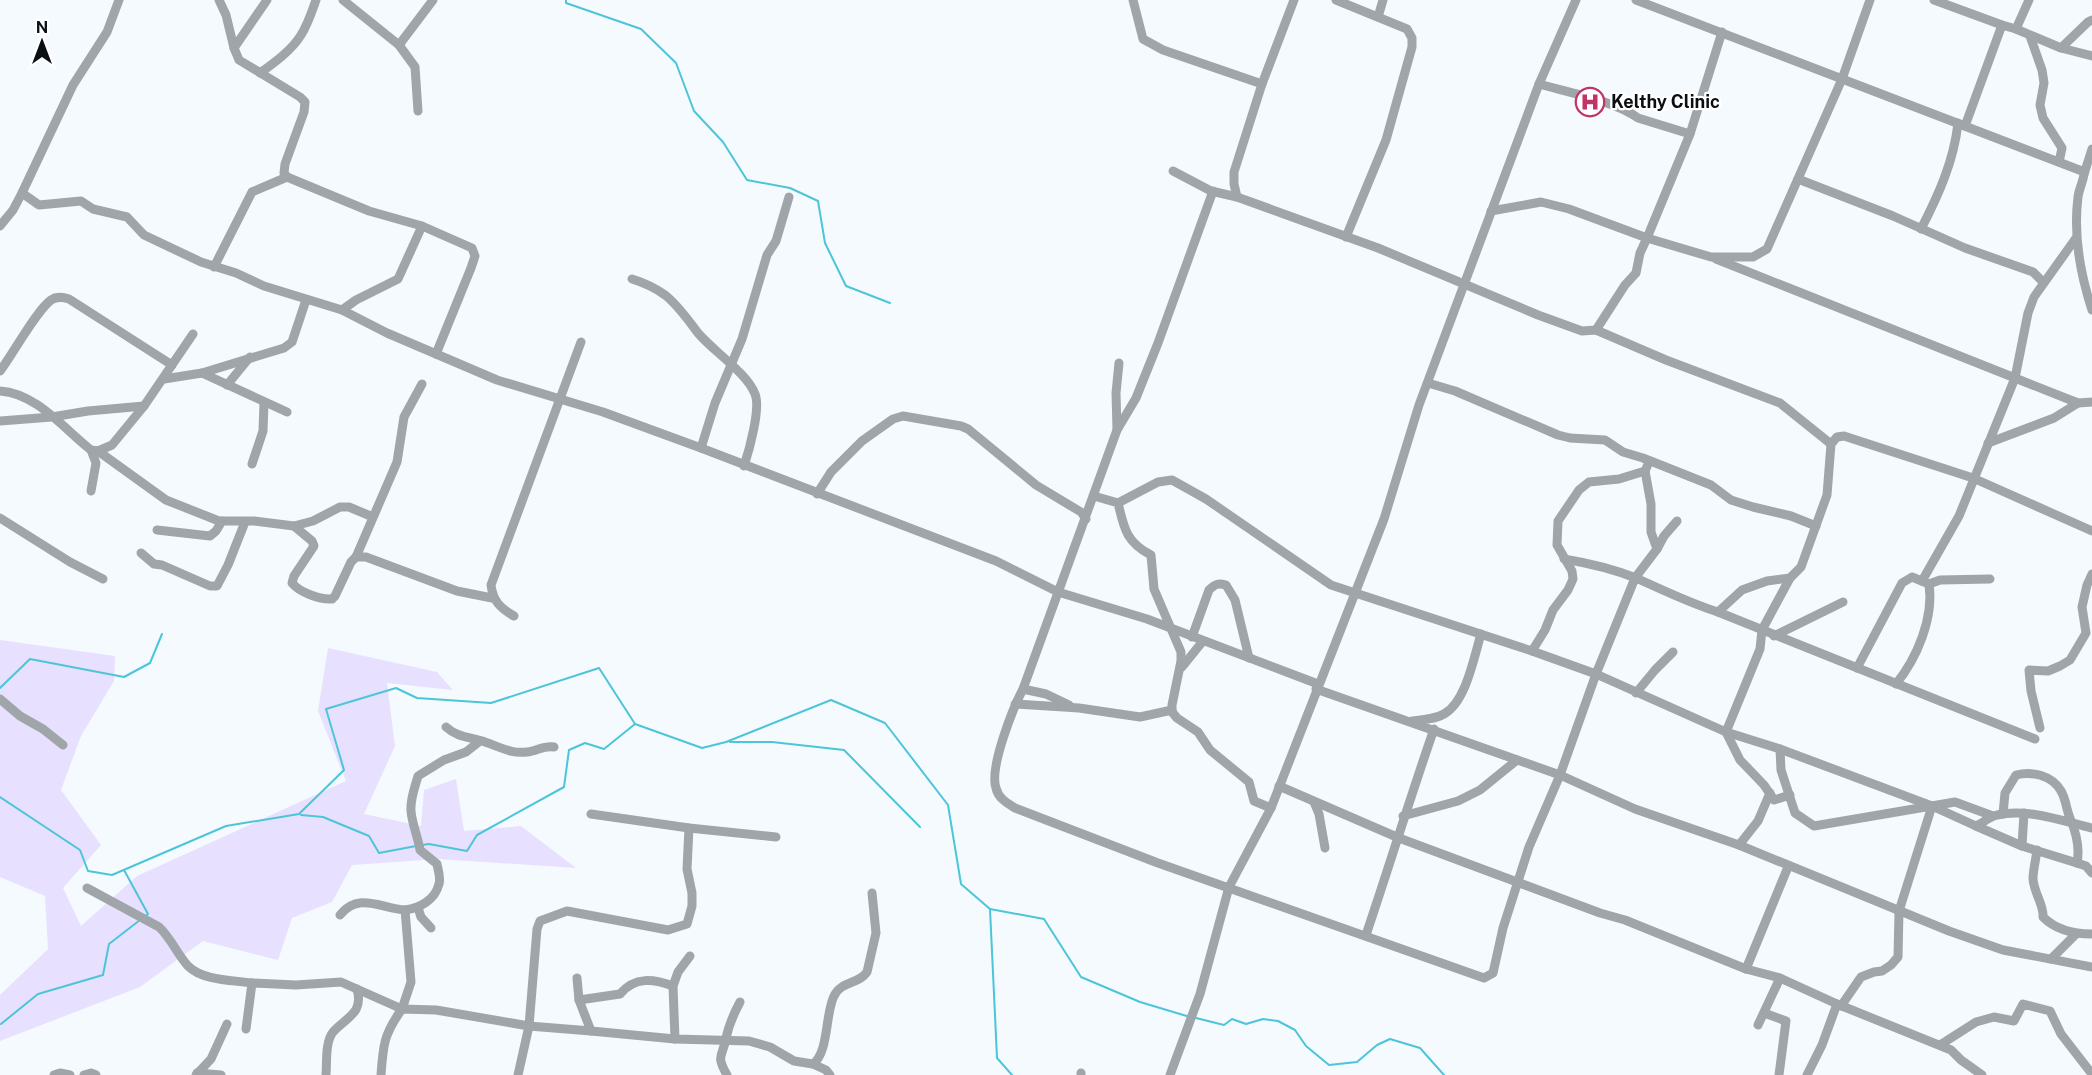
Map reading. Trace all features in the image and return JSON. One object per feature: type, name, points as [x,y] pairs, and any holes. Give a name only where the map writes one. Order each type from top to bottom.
[{"type":"street","points":[[0,226],[13,210],[22,193],[73,85],[107,32],[119,0]]},
{"type":"street","points":[[219,0],[226,15],[234,48],[243,64],[305,102],[304,112],[285,164],[284,173],[287,177],[369,211],[422,226],[465,243],[474,251],[474,261],[436,354]]},
{"type":"street","points":[[234,48],[267,0]]},
{"type":"street","points":[[260,73],[297,41],[316,0]]},
{"type":"street","points":[[343,0],[399,45],[415,67],[418,111]]},
{"type":"street","points":[[399,45],[433,0]]},
{"type":"street","points":[[1133,0],[1143,39],[1163,50],[1262,84]]},
{"type":"street","points":[[1237,196],[1234,172],[1262,84],[1294,0]]},
{"type":"street","points":[[1336,0],[1407,29],[1412,38],[1412,47],[1386,140],[1346,237]]},
{"type":"street","points":[[1378,17],[1383,0]]},
{"type":"street","points":[[1170,1075],[1200,994],[1229,887],[1271,808],[1384,519],[1428,383],[1491,211],[1539,84],[1576,0]]},
{"type":"street","points":[[1636,0],[2082,171],[2086,177]]},
{"type":"street","points":[[1710,257],[1753,257],[1767,249],[1842,79],[1870,0]]},
{"type":"street","points":[[1934,0],[2016,29],[2061,48],[2092,56]]},
{"type":"street","points":[[2016,29],[2029,0]]},
{"type":"street","points":[[2061,48],[2088,22],[2092,21]]},
{"type":"street","points":[[1921,230],[1940,190],[1961,124],[2002,25]]},
{"type":"street","points":[[1596,330],[1625,285],[1636,273],[1640,253],[1690,135],[1722,32]]},
{"type":"street","points":[[2030,36],[2042,70],[2044,83],[2040,105],[2043,118],[2062,148],[2059,162]]},
{"type":"street","points":[[1539,84],[1602,102],[1638,118],[1690,135]]},
{"type":"street","points":[[2092,149],[2086,177],[2078,195],[2076,238],[2082,279],[2092,310]]},
{"type":"street","points":[[1173,171],[1213,191],[1237,196],[1346,237],[1582,332],[1596,330],[1666,360],[1780,403],[1831,444]]},
{"type":"street","points":[[214,267],[252,192],[287,177]]},
{"type":"street","points":[[1798,179],[1893,216],[1965,248],[2033,272],[2043,282]]},
{"type":"street","points":[[1213,191],[1136,398],[1117,430],[1001,748],[995,774],[996,790],[1006,802],[1015,808],[1158,863],[1366,935],[1481,978],[1487,978],[1493,973],[1503,928],[1529,847],[1560,775],[1596,674],[1635,578],[1677,521]]},
{"type":"street","points":[[22,193],[39,205],[81,201],[93,209],[127,217],[144,235],[214,267],[306,300],[342,310],[387,333],[497,380],[603,412],[701,448],[996,561],[1058,592],[1147,619],[1317,686],[1560,775],[1627,806],[1738,845],[1899,911],[2003,950],[2092,968]]},
{"type":"street","points":[[701,448],[715,403],[742,339],[766,255],[781,230],[789,197]]},
{"type":"street","points":[[1491,211],[1541,202],[1569,209],[1647,238],[1710,257],[2078,403],[2092,402]]},
{"type":"street","points":[[342,310],[356,300],[398,279],[422,226]]},
{"type":"street","points":[[1896,684],[1909,668],[1930,608],[1926,583],[1959,516],[2015,378],[2028,313],[2034,297],[2076,238]]},
{"type":"street","points":[[632,279],[650,284],[672,301],[751,387],[757,400],[753,434],[744,466]]},
{"type":"street","points":[[0,371],[42,309],[57,297],[69,299],[172,365]]},
{"type":"street","points":[[164,379],[201,373],[284,348],[292,342],[306,300]]},
{"type":"street","points":[[95,451],[112,445],[164,379],[193,334]]},
{"type":"street","points":[[492,598],[491,585],[581,342]]},
{"type":"street","points":[[227,385],[250,357]]},
{"type":"street","points":[[1117,430],[1116,393],[1119,363]]},
{"type":"street","points":[[201,373],[287,412]]},
{"type":"street","points":[[1428,383],[1455,391],[1558,435],[1605,440],[1623,452],[1643,458],[1647,466],[1651,532],[1657,549]]},
{"type":"street","points":[[294,526],[312,541],[314,546],[294,576],[292,583],[295,587],[323,599],[332,599],[351,562],[356,557],[397,462],[404,417],[422,384]]},
{"type":"street","points":[[0,391],[19,394],[166,500],[209,518],[294,526],[313,521],[340,507],[349,507],[373,517]]},
{"type":"street","points":[[252,464],[263,431],[264,403]]},
{"type":"street","points":[[1988,443],[2054,418],[2078,403]]},
{"type":"street","points":[[0,420],[52,417],[144,406]]},
{"type":"street","points":[[817,494],[831,472],[862,441],[893,419],[903,416],[968,429],[1036,485],[1081,512],[1086,519]]},
{"type":"street","points":[[1790,795],[1774,800],[1740,760],[1726,732],[1760,649],[1762,630],[1790,578],[1801,567],[1827,495],[1831,444],[1837,437],[1844,436],[1973,478],[2092,531]]},
{"type":"street","points":[[91,491],[96,463],[95,451]]},
{"type":"street","points":[[1532,651],[1545,630],[1553,610],[1573,579],[1572,571],[1556,539],[1558,521],[1579,490],[1588,482],[1619,479],[1647,466],[1711,485],[1731,500],[1791,516],[1816,526]]},
{"type":"street","points":[[1094,496],[1118,503],[1158,482],[1172,480],[1206,499],[1321,580],[1354,594],[1481,634],[1596,674],[1726,732],[1780,749],[1932,806],[2022,846],[2086,866],[2092,873]]},
{"type":"street","points":[[1118,503],[1126,535],[1151,555],[1154,565],[1154,585],[1170,629],[1181,649],[1182,659],[1172,710],[1180,721],[1198,732],[1210,750],[1249,782],[1254,801],[1271,808]]},
{"type":"street","points":[[0,518],[70,562],[103,579]]},
{"type":"street","points":[[157,530],[210,536],[222,521]]},
{"type":"street","points":[[141,553],[154,564],[162,565],[210,586],[217,586],[228,565],[244,522]]},
{"type":"street","points":[[356,557],[366,557],[387,563],[457,591],[492,598],[514,616]]},
{"type":"street","points":[[1564,559],[1593,564],[1635,578],[1690,603],[1718,612],[2035,738]]},
{"type":"street","points":[[2040,728],[2031,691],[2029,670],[2048,670],[2070,660],[2086,633],[2082,607],[2092,574]]},
{"type":"street","points":[[1857,668],[1902,583],[1912,577],[1926,583],[1940,580],[1990,579]]},
{"type":"street","points":[[1718,612],[1742,590],[1767,581],[1790,578]]},
{"type":"street","points":[[1192,637],[1209,590],[1213,585],[1226,585],[1235,600],[1249,658]]},
{"type":"street","points":[[1774,636],[1843,602]]},
{"type":"street","points":[[1410,721],[1445,714],[1459,699],[1481,634]]},
{"type":"street","points":[[1179,670],[1203,641]]},
{"type":"street","points":[[1636,693],[1673,652]]},
{"type":"street","points":[[1023,689],[1046,694],[1079,708]]},
{"type":"street","points":[[1,699],[20,716],[43,729],[63,745]]},
{"type":"street","points":[[1016,704],[1079,708],[1140,717],[1172,710]]},
{"type":"street","points":[[446,727],[453,734],[463,738],[480,741],[504,750],[528,752],[548,746],[554,747]]},
{"type":"street","points":[[1366,935],[1399,838],[1403,816],[1434,729]]},
{"type":"street","points":[[340,915],[346,907],[356,902],[405,910],[418,908],[436,891],[440,882],[437,864],[420,850],[411,811],[418,776],[444,760],[466,752],[480,741]]},
{"type":"street","points":[[1780,749],[1781,770],[1795,813],[1814,826],[1955,802],[1998,815],[2024,813],[2092,828]]},
{"type":"street","points":[[1403,816],[1458,801],[1480,790],[1518,760]]},
{"type":"street","points":[[1976,826],[1998,815],[2005,793],[2016,775],[2028,772],[2051,779],[2061,791],[2074,824],[2079,854],[2078,863]]},
{"type":"street","points":[[1279,786],[1399,838],[1625,920],[1746,969],[1780,978],[1839,1005],[1952,1050],[1961,1060],[1982,1075]]},
{"type":"street","points":[[1738,845],[1758,821],[1770,794]]},
{"type":"street","points":[[1314,802],[1319,814],[1325,848]]},
{"type":"street","points":[[1807,1075],[1839,1005],[1861,977],[1882,971],[1898,957],[1899,911],[1932,806]]},
{"type":"street","points":[[2022,846],[2024,813]]},
{"type":"street","points":[[591,814],[689,828],[776,837]]},
{"type":"street","points":[[518,1075],[529,1026],[537,929],[540,921],[567,911],[668,930],[687,924],[692,906],[687,869],[689,828]]},
{"type":"street","points":[[2037,850],[2033,880],[2043,917],[2051,925],[2076,934],[2092,934]]},
{"type":"street","points":[[1746,969],[1788,867]]},
{"type":"street","points":[[87,888],[166,933],[187,965],[200,974],[252,983],[296,986],[335,982],[348,984],[402,1009],[436,1010],[529,1026],[675,1039],[749,1041],[770,1047],[794,1061],[813,1064],[831,1075]]},
{"type":"street","points":[[813,1064],[821,1053],[835,994],[842,986],[864,976],[867,972],[876,933],[872,892]]},
{"type":"street","points":[[418,908],[431,928]]},
{"type":"street","points":[[381,1075],[385,1037],[402,1009],[411,982],[405,910]]},
{"type":"street","points":[[2051,959],[2076,934]]},
{"type":"street","points":[[675,1039],[673,986],[678,972],[690,956]]},
{"type":"street","points":[[577,978],[579,1000],[591,1031]]},
{"type":"street","points":[[1758,1025],[1780,978]]},
{"type":"street","points":[[579,1000],[620,994],[627,985],[644,980],[655,980],[673,986]]},
{"type":"street","points":[[246,1029],[252,983]]},
{"type":"street","points":[[326,1075],[328,1047],[332,1033],[351,1018],[359,1004],[357,989]]},
{"type":"street","points":[[727,1075],[721,1063],[720,1053],[726,1042],[729,1024],[740,1002]]},
{"type":"street","points":[[1940,1045],[1976,1022],[1994,1017],[2014,1021],[2023,1004],[2050,1011],[2061,1034],[2092,1074]]},
{"type":"street","points":[[1764,1013],[1786,1022],[1779,1075]]},
{"type":"street","points":[[196,1074],[211,1059],[227,1024]]},
{"type":"street","points":[[54,1075],[60,1072],[70,1075]]},
{"type":"street","points":[[84,1075],[91,1073],[96,1075]]},
{"type":"street","points":[[196,1074],[221,1075]]},
{"type":"shaded area","points":[[0,640],[115,656],[114,681],[81,736],[61,790],[101,845],[63,888],[81,926],[137,876],[346,781],[318,711],[328,648],[437,672],[453,690],[387,683],[395,746],[364,814],[421,826],[424,790],[456,779],[464,831],[521,826],[576,868],[438,859],[352,865],[332,902],[292,918],[278,960],[203,941],[140,987],[0,1041],[0,995],[48,949],[45,896],[0,877]]},
{"type":"waterway","points":[[566,0],[566,3],[641,29],[676,63],[694,111],[723,142],[747,180],[790,188],[818,201],[825,243],[846,286],[890,303]]},
{"type":"waterway","points":[[0,688],[30,659],[124,677],[150,663],[162,634]]},
{"type":"waterway","points":[[0,797],[80,850],[88,871],[112,875],[226,826],[299,814],[344,770],[326,709],[396,688],[417,698],[491,703],[599,668],[635,724],[702,748],[726,742],[831,700],[885,723],[948,805],[961,884],[990,909],[997,1058],[1012,1075]]},
{"type":"waterway","points":[[422,845],[429,844],[467,851],[477,835],[564,787],[569,750],[585,743],[604,749],[635,724]]},
{"type":"waterway","points":[[730,742],[772,742],[844,750],[920,827]]},
{"type":"waterway","points":[[301,815],[323,817],[369,836],[379,853],[416,846]]},
{"type":"waterway","points":[[124,870],[148,914],[144,917]]},
{"type":"waterway","points":[[990,909],[1044,919],[1081,977],[1140,1002],[1190,1017]]},
{"type":"waterway","points":[[1,1024],[38,994],[103,975],[109,944],[140,920]]},
{"type":"waterway","points":[[1196,1018],[1224,1025],[1232,1019],[1246,1024],[1263,1019],[1278,1021],[1295,1030],[1306,1046],[1329,1065],[1357,1062],[1377,1045],[1390,1039],[1420,1048],[1444,1075]]},
{"type":"place","name":"Kelthy Clinic","points":[[1590,102]]}]
